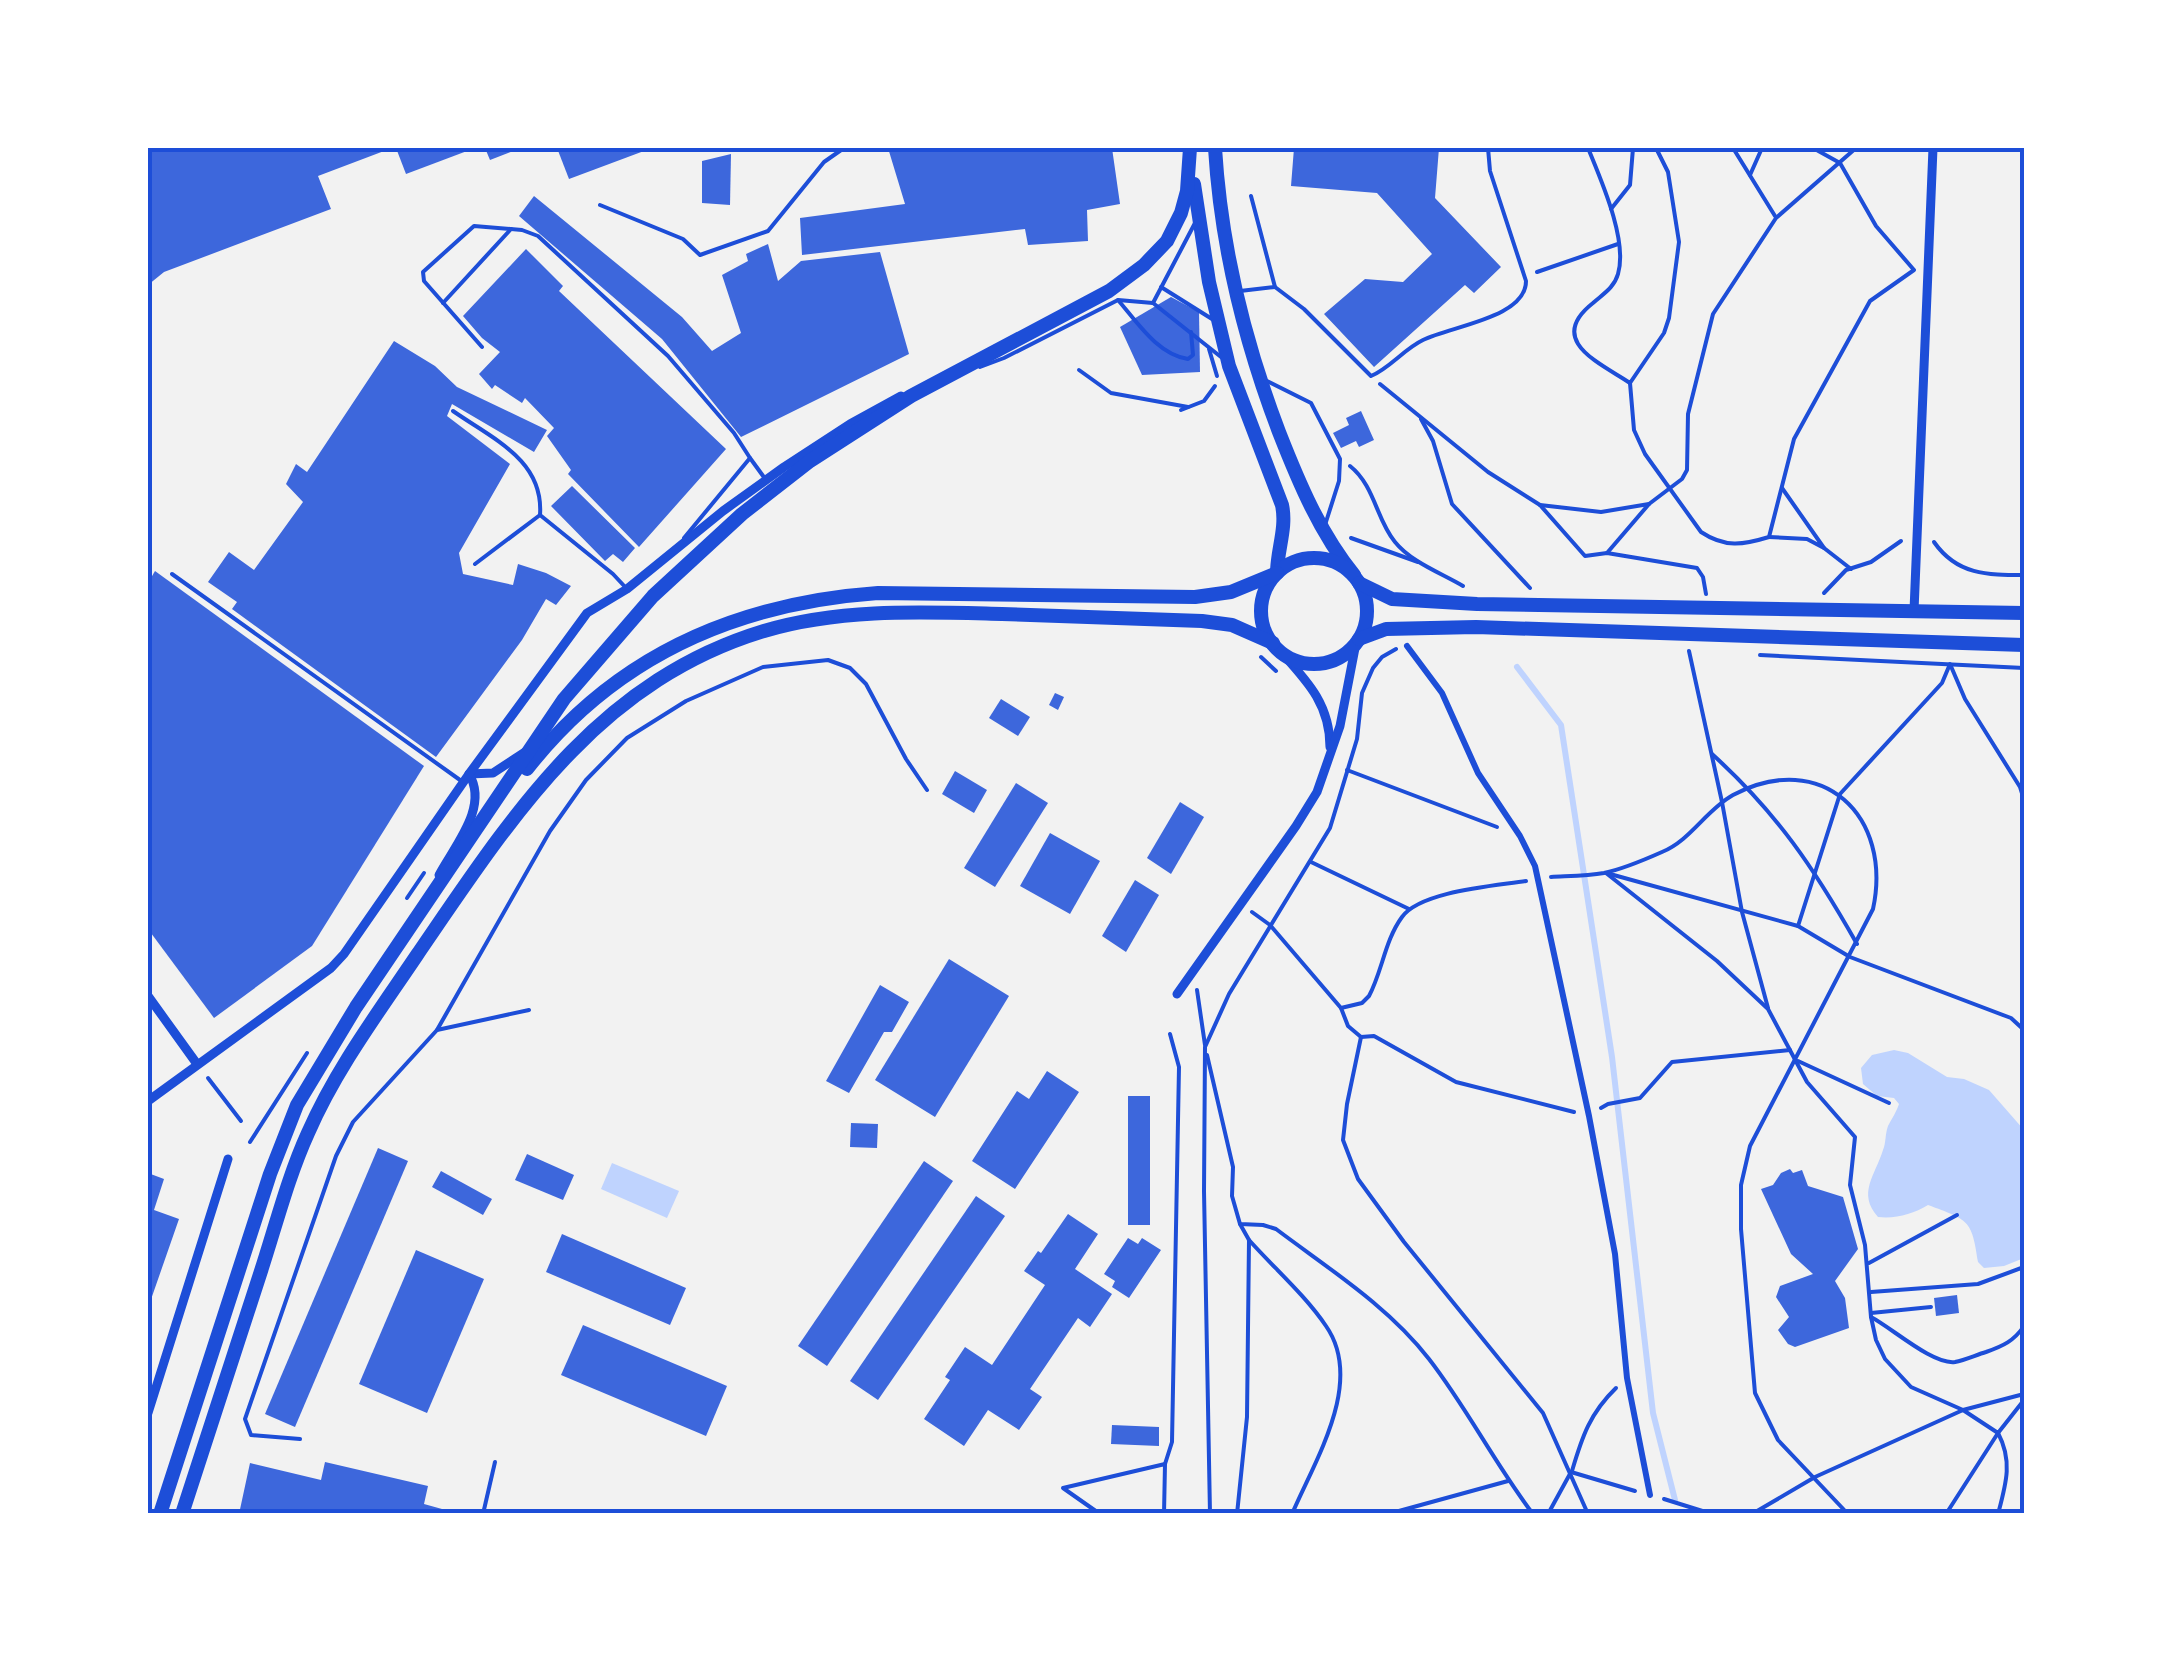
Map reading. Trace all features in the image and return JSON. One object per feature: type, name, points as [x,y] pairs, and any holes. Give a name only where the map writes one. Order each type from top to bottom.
[{"type":"main road","points":[[1190,148],[1223,371],[1282,505],[1284,527],[1277,552],[1277,574],[1266,589],[1262,607],[1266,630],[1277,647]]},
{"type":"main road","points":[[160,1514],[289,1123],[331,1046],[564,699],[603,651],[696,555],[810,461],[933,384],[1109,291],[1144,265],[1167,240],[1181,213],[1190,148]]},
{"type":"main road","points":[[1215,148],[1234,293],[1259,378],[1290,462],[1323,529],[1357,579],[1367,611],[1357,641]]},
{"type":"main road","points":[[462,853],[538,755],[590,703],[651,658],[727,622],[790,604],[878,592],[1208,596],[1248,586],[1297,561],[1316,558],[1334,562],[1392,599],[2024,613]]},
{"type":"main road","points":[[182,1514],[300,1152],[352,1052],[514,818],[571,749],[623,702],[674,670],[738,640],[780,627],[854,615],[938,612],[1202,620],[1232,624],[1302,662],[1322,663],[1336,659],[1357,641],[1386,629],[1476,627],[2024,644]]},
{"type":"street","points":[[1914,611],[1934,148]]},
{"type":"street","points":[[148,1101],[344,954],[587,613],[627,589],[766,480],[890,400],[933,384]]},
{"type":"street","points":[[1177,994],[1307,810],[1340,726],[1357,641]]},
{"type":"street","points":[[1407,646],[1442,694],[1478,774],[1520,836],[1538,879],[1589,1116],[1614,1254],[1626,1378],[1650,1496]]},
{"type":"street","points":[[1277,647],[1323,704],[1330,723],[1330,753]]},
{"type":"street","points":[[466,778],[493,774],[532,746]]},
{"type":"street","points":[[407,932],[473,813],[477,787],[466,778]]},
{"type":"street","points":[[148,996],[197,1064]]},
{"type":"street","points":[[148,1413],[228,1159]]},
{"type":"lane","points":[[600,205],[683,239],[700,254],[768,231],[824,162],[844,148]]},
{"type":"lane","points":[[1251,196],[1275,288],[1304,310],[1371,376],[1421,340],[1511,308],[1524,296],[1524,276],[1490,171],[1488,148]]},
{"type":"lane","points":[[1153,303],[1198,219]]},
{"type":"lane","points":[[482,347],[424,280],[423,272],[474,226],[510,228],[538,236],[668,356],[734,433],[766,480]]},
{"type":"lane","points":[[444,303],[510,228]]},
{"type":"lane","points":[[1161,287],[1219,324]]},
{"type":"lane","points":[[1234,293],[1275,288]]},
{"type":"lane","points":[[1118,300],[1145,331],[1177,358],[1188,359],[1193,355],[1191,332]]},
{"type":"lane","points":[[933,384],[1004,358],[1118,300],[1153,303],[1208,344],[1223,371]]},
{"type":"lane","points":[[1208,344],[1223,371]]},
{"type":"lane","points":[[1259,378],[1311,403],[1338,457],[1339,482],[1323,529]]},
{"type":"lane","points":[[453,411],[526,463],[540,490],[540,515]]},
{"type":"lane","points":[[671,554],[750,458]]},
{"type":"lane","points":[[475,564],[540,515]]},
{"type":"lane","points":[[540,515],[627,589]]},
{"type":"lane","points":[[172,574],[466,778]]},
{"type":"path","points":[[1588,148],[1611,208],[1618,244],[1618,273],[1612,287],[1580,313],[1572,334],[1574,342],[1598,362],[1630,382]]},
{"type":"path","points":[[1611,208],[1630,184],[1633,148]]},
{"type":"path","points":[[1656,148],[1668,172],[1678,242],[1670,318],[1630,382],[1634,430],[1644,454],[1701,532],[1714,541],[1733,546],[1769,537],[1800,538],[1824,548],[1851,569]]},
{"type":"path","points":[[1734,148],[1776,218]]},
{"type":"path","points":[[1750,175],[1762,148]]},
{"type":"path","points":[[1769,537],[1794,439],[1870,300],[1914,270],[1876,226],[1840,163],[1813,148]]},
{"type":"path","points":[[1607,553],[1649,504],[1687,470],[1688,414],[1714,314],[1776,218],[1856,148]]},
{"type":"path","points":[[1524,276],[1618,244]]},
{"type":"path","points":[[1080,370],[1111,394],[1184,409],[1204,401],[1223,371]]},
{"type":"path","points":[[1371,376],[1488,472],[1540,506],[1585,556],[1607,553],[1697,568],[1706,594]]},
{"type":"path","points":[[1418,415],[1433,442],[1452,504],[1532,591]]},
{"type":"path","points":[[1338,457],[1362,476],[1394,541],[1470,590]]},
{"type":"path","points":[[1782,488],[1824,548]]},
{"type":"path","points":[[1540,506],[1601,512],[1649,504]]},
{"type":"path","points":[[1351,538],[1428,566]]},
{"type":"path","points":[[1822,595],[1851,569],[1871,562],[1901,541]]},
{"type":"path","points":[[1934,542],[1943,555],[1974,573],[2024,575]]},
{"type":"path","points":[[1210,1514],[1205,1046],[1229,994],[1330,828],[1357,739],[1362,693],[1373,668],[1390,651],[1407,646]]},
{"type":"path","points":[[1689,652],[1742,912],[1768,1009],[1807,1082],[1855,1137],[1850,1185],[1867,1264],[1876,1340],[1885,1359],[1911,1387],[1962,1410],[1998,1433],[2008,1458],[1998,1514]]},
{"type":"path","points":[[1260,656],[1284,677]]},
{"type":"path","points":[[300,1439],[251,1436],[245,1419],[336,1156],[354,1122],[437,1030],[550,831],[586,780],[626,738],[686,701],[763,666],[828,660],[850,668],[866,684],[927,790]]},
{"type":"path","points":[[1798,926],[1840,794],[1942,682],[1950,664],[1965,699],[2020,787],[2024,800]]},
{"type":"path","points":[[1712,754],[1749,788],[1816,871],[1858,944]]},
{"type":"path","points":[[1347,770],[1520,836]]},
{"type":"path","points":[[1341,1008],[1362,1003],[1369,996],[1393,933],[1409,909],[1448,894],[1538,879],[1606,873],[1666,851],[1722,802],[1749,788],[1792,780],[1840,794],[1870,834],[1879,881],[1873,909],[1750,1146],[1741,1184],[1741,1228],[1755,1393],[1778,1440],[1848,1514]]},
{"type":"path","points":[[1311,862],[1409,909]]},
{"type":"path","points":[[1606,873],[1798,926],[1850,957],[2011,1018],[2024,1030]]},
{"type":"path","points":[[1606,873],[1717,961],[1768,1009]]},
{"type":"path","points":[[1242,904],[1270,925],[1341,1008],[1348,1026],[1361,1037],[1374,1036],[1456,1082],[1589,1116],[1608,1104],[1646,1094],[1672,1062],[1790,1050]]},
{"type":"path","points":[[1194,971],[1205,1046],[1233,1167],[1233,1205],[1240,1224],[1249,1240],[1327,1326],[1343,1370],[1323,1444],[1292,1514]]},
{"type":"path","points":[[437,1030],[529,1010]]},
{"type":"path","points":[[1164,1514],[1165,1464],[1172,1442],[1180,1068],[1170,1034]]},
{"type":"path","points":[[1361,1037],[1346,1104],[1344,1140],[1358,1179],[1404,1242],[1544,1413],[1588,1514]]},
{"type":"path","points":[[1795,1060],[1890,1103]]},
{"type":"path","points":[[208,1078],[242,1121]]},
{"type":"path","points":[[1867,1264],[1957,1215]]},
{"type":"path","points":[[1240,1224],[1276,1230],[1393,1320],[1430,1360],[1533,1514]]},
{"type":"path","points":[[1237,1514],[1246,1417],[1249,1240]]},
{"type":"path","points":[[1870,1292],[1978,1284],[2024,1267]]},
{"type":"path","points":[[1871,1315],[1931,1307]]},
{"type":"path","points":[[1871,1315],[1932,1357],[1951,1363],[2002,1347],[2024,1326]]},
{"type":"path","points":[[1548,1514],[1571,1472],[1586,1424],[1626,1378]]},
{"type":"path","points":[[1752,1514],[1815,1477],[1962,1410],[2024,1397]]},
{"type":"path","points":[[1946,1514],[2024,1397]]},
{"type":"path","points":[[483,1514],[495,1462]]},
{"type":"path","points":[[1100,1514],[1063,1488],[1165,1464]]},
{"type":"path","points":[[1571,1472],[1710,1513]]},
{"type":"path","points":[[1388,1514],[1508,1482]]},
{"type":"water","points":[[1894,1050],[1908,1053],[1947,1077],[1964,1079],[1989,1090],[2024,1130],[2024,1258],[1984,1268],[1978,1262],[1970,1229],[1960,1218],[1928,1205],[1891,1217],[1878,1217],[1872,1208],[1870,1184],[1899,1104],[1894,1098],[1877,1096],[1863,1084],[1861,1068],[1872,1055]]},
{"type":"water","points":[[612,1163],[679,1191],[667,1218],[601,1189]]},
{"type":"building","points":[[148,148],[392,148],[318,176],[331,209],[164,272],[148,285]]},
{"type":"building","points":[[396,148],[475,148],[406,174]]},
{"type":"building","points":[[485,148],[521,148],[490,160]]},
{"type":"building","points":[[557,148],[652,148],[569,179]]},
{"type":"building","points":[[888,148],[1112,148],[1120,204],[1087,210],[1088,241],[1028,245],[1025,229],[802,255],[800,218],[905,204]]},
{"type":"building","points":[[1294,148],[1439,148],[1435,198],[1501,267],[1474,293],[1465,285],[1374,367],[1324,314],[1365,279],[1403,282],[1432,254],[1377,193],[1291,186]]},
{"type":"building","points":[[731,154],[730,205],[702,203],[702,161]]},
{"type":"building","points":[[534,196],[682,317],[712,351],[741,333],[722,275],[748,261],[746,254],[768,244],[778,281],[801,261],[880,252],[909,354],[741,437],[662,339],[519,216]]},
{"type":"building","points":[[526,249],[563,286],[559,291],[726,449],[639,547],[568,474],[571,470],[547,436],[554,428],[525,398],[522,403],[495,385],[492,389],[479,374],[500,352],[463,316]]},
{"type":"building","points":[[1171,297],[1199,312],[1200,372],[1142,375],[1120,327]]},
{"type":"building","points":[[394,341],[435,366],[457,387],[547,430],[534,452],[452,404],[447,416],[510,464],[459,553],[463,574],[513,585],[518,564],[571,586],[556,605],[546,599],[522,640],[436,757],[232,609],[237,602],[208,582],[229,552],[254,570],[303,502],[286,484],[296,464],[307,472]]},
{"type":"building","points":[[1361,411],[1374,440],[1359,447],[1356,441],[1341,448],[1333,433],[1349,425],[1346,418]]},
{"type":"building","points":[[572,486],[635,548],[623,562],[613,554],[605,561],[551,506]]},
{"type":"building","points":[[155,571],[424,766],[312,946],[214,1018],[148,929],[148,583]]},
{"type":"building","points":[[1055,693],[1064,697],[1058,710],[1049,705]]},
{"type":"building","points":[[1001,699],[1030,717],[1018,736],[989,718]]},
{"type":"building","points":[[955,771],[987,790],[974,813],[942,794]]},
{"type":"building","points":[[1016,783],[1048,803],[995,887],[964,868]]},
{"type":"building","points":[[1180,802],[1204,817],[1171,874],[1147,858]]},
{"type":"building","points":[[1050,833],[1100,861],[1070,914],[1020,886]]},
{"type":"building","points":[[1135,880],[1159,895],[1126,952],[1102,936]]},
{"type":"building","points":[[949,959],[1009,996],[935,1117],[875,1080]]},
{"type":"building","points":[[880,985],[909,1002],[892,1032],[884,1032],[849,1093],[826,1081]]},
{"type":"building","points":[[1047,1071],[1079,1092],[1015,1189],[972,1161],[1017,1091],[1029,1099]]},
{"type":"building","points":[[1128,1096],[1150,1096],[1150,1225],[1128,1225]]},
{"type":"building","points":[[851,1123],[878,1124],[877,1148],[850,1147]]},
{"type":"building","points":[[378,1148],[408,1161],[295,1427],[265,1414]]},
{"type":"building","points":[[527,1154],[574,1175],[563,1200],[515,1180]]},
{"type":"building","points":[[924,1161],[953,1181],[827,1366],[798,1346]]},
{"type":"building","points":[[1790,1169],[1793,1173],[1802,1170],[1808,1186],[1843,1197],[1858,1249],[1835,1281],[1845,1298],[1849,1328],[1795,1347],[1778,1330],[1789,1317],[1776,1297],[1780,1286],[1813,1274],[1791,1254],[1761,1189],[1773,1185],[1781,1173]]},
{"type":"building","points":[[441,1171],[492,1199],[483,1215],[432,1187]]},
{"type":"building","points":[[148,1173],[164,1179],[154,1210],[179,1219],[148,1308]]},
{"type":"building","points":[[976,1196],[1005,1216],[878,1400],[850,1381]]},
{"type":"building","points":[[1068,1214],[1098,1234],[1075,1269],[1112,1294],[1090,1327],[1078,1318],[1030,1389],[1042,1397],[1019,1430],[988,1410],[964,1446],[924,1419],[950,1380],[945,1377],[965,1347],[992,1365],[1045,1285],[1024,1271]]},
{"type":"building","points":[[562,1234],[686,1288],[670,1325],[546,1272]]},
{"type":"building","points":[[1128,1238],[1138,1244],[1142,1238],[1161,1250],[1129,1298],[1112,1287],[1115,1281],[1104,1274]]},
{"type":"building","points":[[416,1250],[484,1279],[427,1413],[359,1384]]},
{"type":"building","points":[[1957,1295],[1959,1313],[1936,1316],[1934,1298]]},
{"type":"building","points":[[583,1325],[727,1386],[706,1436],[561,1375]]},
{"type":"building","points":[[1112,1425],[1159,1427],[1159,1446],[1111,1444]]},
{"type":"building","points":[[325,1462],[428,1486],[424,1504],[460,1514],[239,1514],[250,1463],[321,1480]]},
{"type":"waterway","points":[[1517,667],[1561,725],[1612,1057],[1653,1413],[1675,1500]]}]
